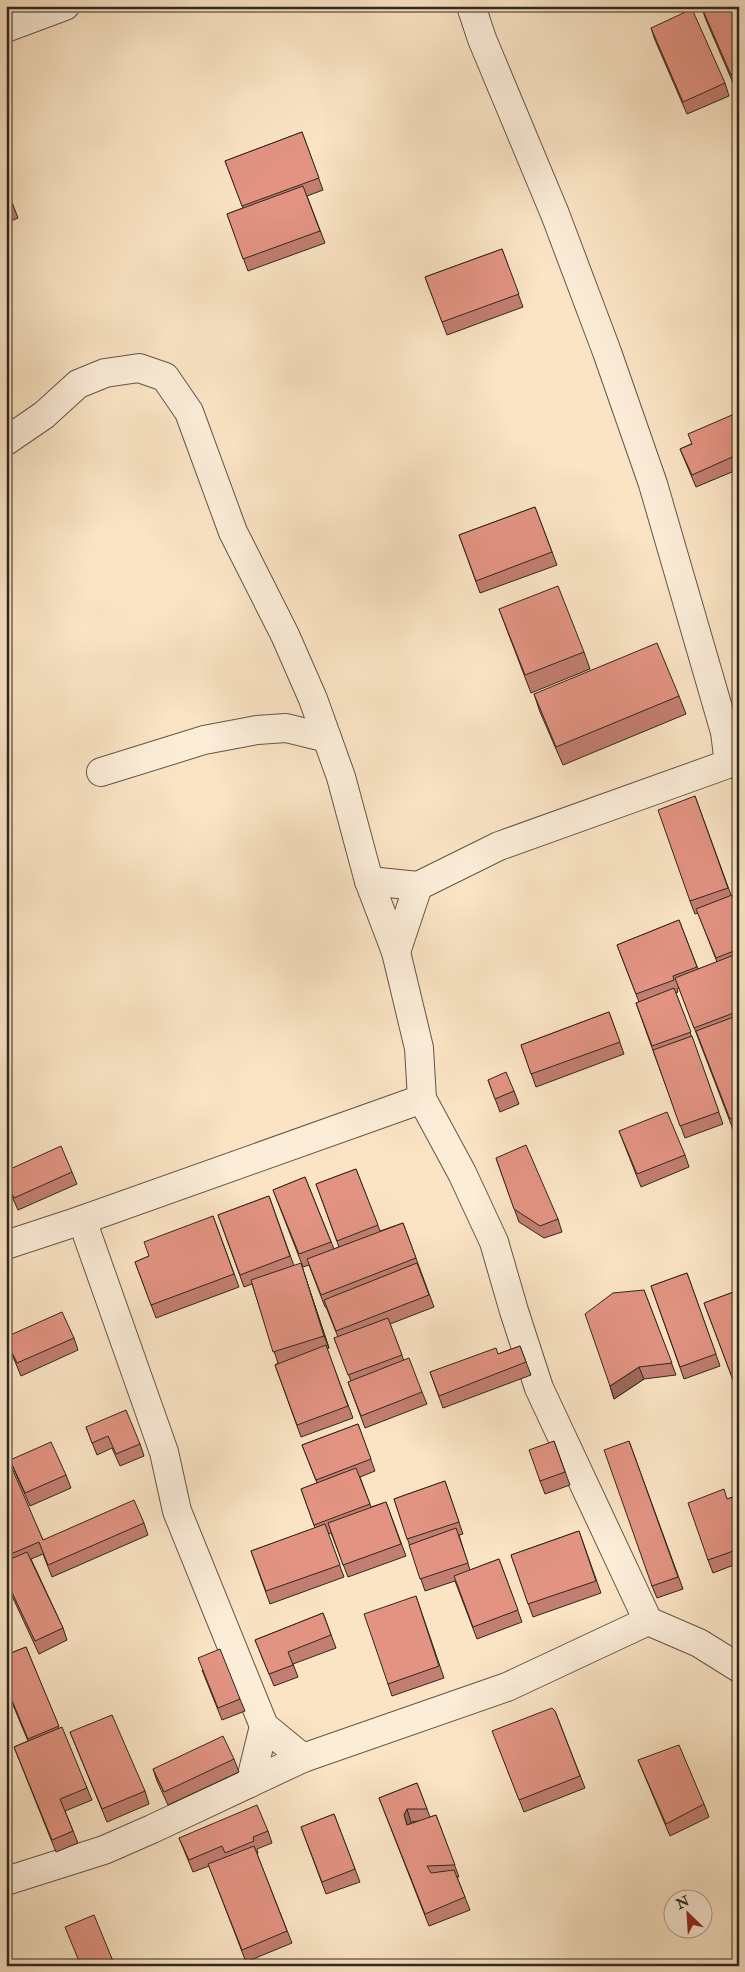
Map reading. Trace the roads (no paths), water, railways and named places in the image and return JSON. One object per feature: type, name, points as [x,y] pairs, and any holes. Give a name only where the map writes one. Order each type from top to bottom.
[{"type":"street","points":[[6,28],[65,6]]},
{"type":"street","points":[[369,880],[418,886],[499,846],[734,762],[653,484],[607,352],[555,214],[482,39],[471,6]]},
{"type":"street","points":[[6,441],[44,415],[78,384],[105,373],[140,368],[164,378],[189,412],[234,532],[285,635],[328,738],[341,777],[369,880],[396,952],[419,1048],[422,1099],[462,1173],[494,1242],[539,1388],[648,1622],[699,1642],[739,1668]]},
{"type":"street","points":[[286,728],[313,699]]},
{"type":"street","points":[[101,772],[204,740],[257,730],[286,728],[328,738]]},
{"type":"street","points":[[396,952],[418,886]]},
{"type":"street","points":[[6,1245],[82,1220],[422,1099]]},
{"type":"street","points":[[82,1220],[164,1452],[177,1511],[264,1726],[303,1758]]},
{"type":"street","points":[[6,1881],[104,1850],[303,1758],[507,1686],[648,1622]]},
{"type":"street","points":[[250,1783],[264,1726]]}]
